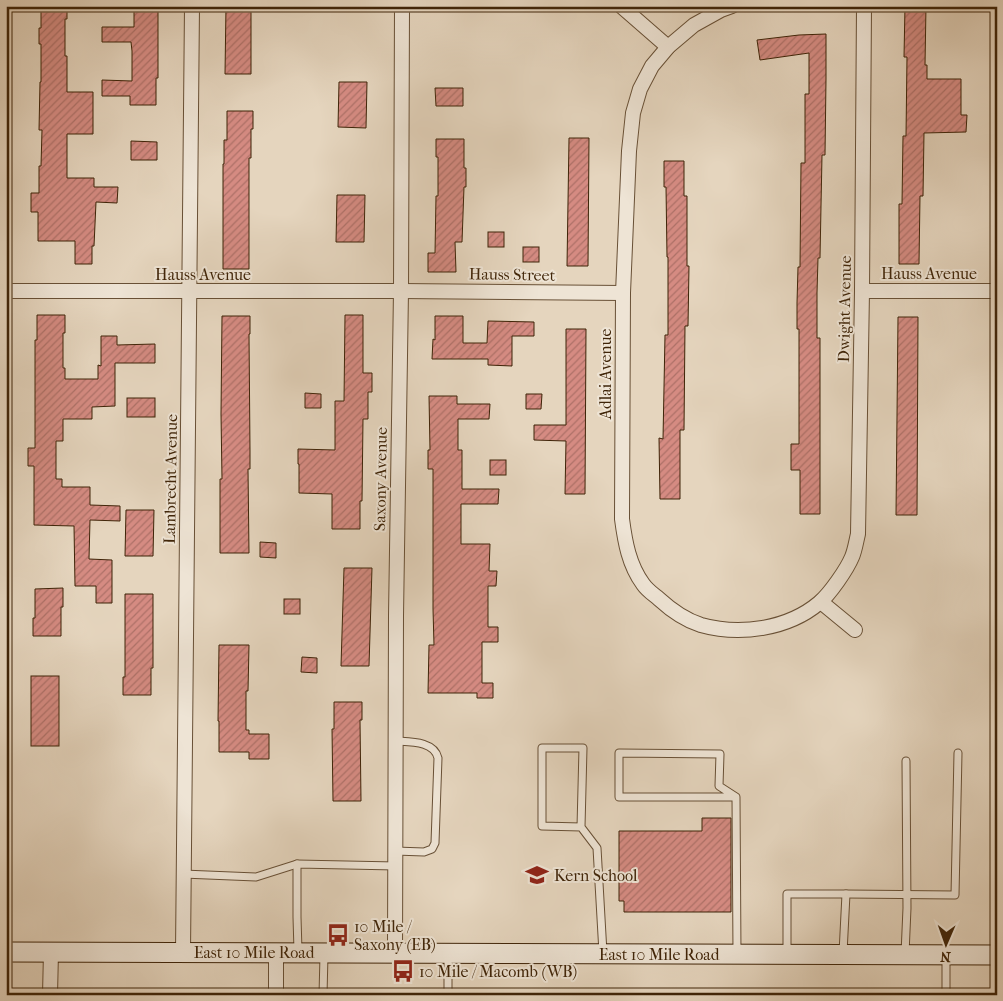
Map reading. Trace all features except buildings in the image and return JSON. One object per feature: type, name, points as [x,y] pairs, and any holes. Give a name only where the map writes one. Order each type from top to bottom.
[{"type":"main road","name":"East 10 Mile Road","points":[[6,952],[997,955]]},
{"type":"street","name":"Lambrecht Avenue","points":[[182,952],[192,6]]},
{"type":"street","name":"Saxony Avenue","points":[[395,953],[402,6]]},
{"type":"street","points":[[621,6],[668,47]]},
{"type":"street","name":"Adlai Avenue","points":[[732,6],[721,10],[694,26],[668,47],[652,66],[640,89],[633,113],[629,151],[623,293],[622,519],[626,546],[634,570],[646,589],[673,611],[700,625],[728,630],[760,628],[787,622],[821,602]]},
{"type":"street","name":"Dwight Avenue","points":[[821,602],[844,573],[852,556],[858,534],[864,6]]},
{"type":"street","name":"Hauss Avenue","points":[[6,291],[401,290]]},
{"type":"street","name":"Hauss Street","points":[[401,290],[623,293]]},
{"type":"street","name":"Hauss Avenue","points":[[862,291],[997,291]]},
{"type":"street","points":[[821,602],[855,630]]},
{"type":"street","points":[[50,995],[51,952]]},
{"type":"street","points":[[276,952],[276,995]]},
{"type":"lane","points":[[183,874],[256,877],[297,864],[396,858],[432,849],[436,843],[437,751],[419,743],[396,741]]},
{"type":"lane","points":[[581,827],[542,826],[542,748],[583,748],[581,827],[597,848],[603,953]]},
{"type":"lane","points":[[619,753],[720,754],[719,786],[736,797],[619,797],[619,753]]},
{"type":"lane","points":[[787,954],[787,894],[955,895],[958,753]]},
{"type":"lane","points":[[905,954],[906,761]]},
{"type":"lane","points":[[736,797],[737,954]]},
{"type":"lane","points":[[297,864],[296,917],[298,952]]},
{"type":"lane","points":[[843,954],[846,894]]},
{"type":"lane","points":[[323,995],[324,952]]},
{"type":"lane","points":[[448,953],[448,992],[450,995]]},
{"type":"lane","points":[[946,955],[946,995]]},
{"type":"place","name":"Kern School","points":[[537,875]]},
{"type":"place","name":"10 Mile / Saxony (EB)","points":[[338,935]]},
{"type":"place","name":"10 Mile / Macomb (WB)","points":[[403,971]]}]
